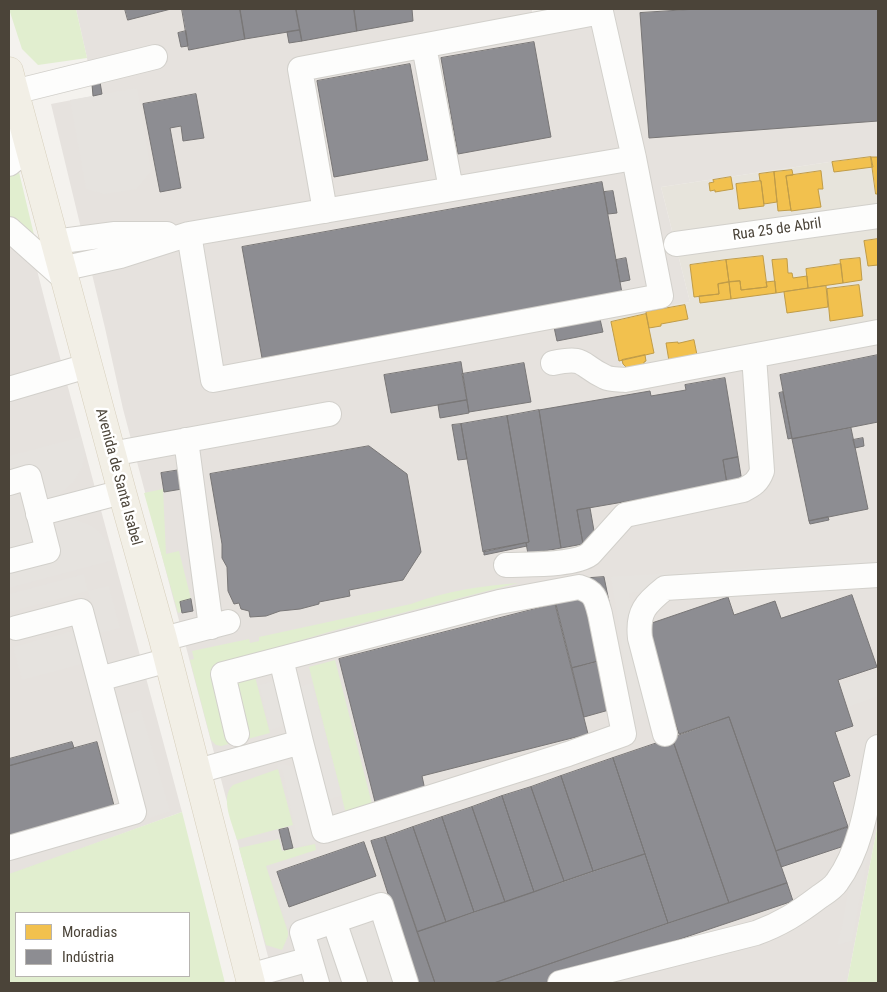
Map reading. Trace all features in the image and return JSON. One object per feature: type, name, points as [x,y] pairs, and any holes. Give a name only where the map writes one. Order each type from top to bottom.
[{"type":"main road","name":"Avenida de Santa Isabel","points":[[12,82],[18,140],[54,242],[63,274],[166,649],[250,980]]},
{"type":"street","points":[[189,234],[213,380],[661,296],[634,158],[601,12],[300,69],[325,211]]},
{"type":"street","points":[[424,46],[451,189]]},
{"type":"street","points":[[12,82],[155,57]]},
{"type":"street","points":[[9,164],[19,156],[18,140]]},
{"type":"street","points":[[9,228],[63,274],[189,234],[634,158]]},
{"type":"street","name":"Rua 25 de Abril","points":[[676,244],[878,216]]},
{"type":"street","points":[[54,242],[115,234],[189,234]]},
{"type":"street","points":[[553,363],[571,359],[580,361],[607,378],[626,380],[878,332]]},
{"type":"street","points":[[506,565],[568,562],[584,559],[625,515],[743,490],[752,486],[759,480],[762,471],[754,356]]},
{"type":"street","points":[[9,389],[87,366]]},
{"type":"street","points":[[112,454],[329,414]]},
{"type":"street","points":[[99,679],[220,624],[186,440]]},
{"type":"street","points":[[9,482],[29,477],[48,551],[9,561]]},
{"type":"street","points":[[38,514],[122,492]]},
{"type":"street","points":[[665,734],[640,638],[639,625],[643,611],[650,600],[665,588],[878,574]]},
{"type":"street","points":[[237,734],[223,674],[499,602],[579,587],[589,590],[596,598],[624,734],[568,754],[324,831],[281,659]]},
{"type":"street","points":[[9,848],[134,812],[81,611],[16,628]]},
{"type":"street","points":[[198,772],[302,742]]},
{"type":"street","points":[[560,983],[756,933],[778,925],[805,908],[836,884],[857,845],[878,747]]},
{"type":"street","points":[[317,983],[302,932],[381,905],[406,983]]},
{"type":"street","points":[[334,921],[355,983]]},
{"type":"street","points":[[250,980],[310,959]]},
{"type":"shaded area","points":[[76,9],[532,9],[532,15],[570,9],[878,9],[878,156],[661,187],[690,302],[608,317],[629,391],[878,342],[878,823],[847,983],[275,983],[123,409],[51,104],[93,96]]},
{"type":"shaded area","points":[[137,88],[151,172],[137,189],[105,194],[86,189],[70,100]]},
{"type":"shaded area","points":[[878,156],[878,342],[629,391],[608,317],[690,302],[661,187]]},
{"type":"shaded area","points":[[9,161],[182,812],[9,875]]},
{"type":"shaded area","points":[[81,437],[85,453],[82,468],[73,483],[59,495],[65,519],[76,520],[99,531],[106,540],[114,560],[9,588],[9,456]]},
{"type":"shaded area","points":[[878,559],[878,567],[629,593],[632,616],[626,618],[628,632],[631,630],[646,710],[634,722],[611,577]]},
{"type":"shaded area","points":[[84,574],[88,591],[9,612],[9,594]]},
{"type":"shaded area","points":[[109,586],[120,628],[99,633],[88,591]]},
{"type":"shaded area","points":[[77,630],[85,663],[22,680],[13,647]]},
{"type":"shaded area","points":[[878,671],[878,696],[848,707],[839,685]]},
{"type":"shaded area","points":[[274,681],[284,719],[282,726],[270,730],[259,685]]},
{"type":"shaded area","points":[[312,683],[342,796],[325,800],[297,687]]},
{"type":"shaded area","points":[[141,710],[170,811],[149,818],[122,715]]},
{"type":"shaded area","points":[[277,765],[290,766],[297,773],[316,843],[299,846],[282,769],[278,770]]},
{"type":"shaded area","points":[[878,772],[878,800],[852,941],[837,945],[850,880],[859,872]]},
{"type":"shaded area","points":[[380,874],[385,889],[382,891],[287,927],[276,892],[283,890],[288,905]]},
{"type":"shaded area","points":[[373,915],[397,983],[364,983],[344,925]]},
{"type":"shaded area","points":[[328,930],[347,983],[330,983],[313,935]]},
{"type":"green space","points":[[9,9],[76,9],[87,58],[38,65],[22,49]]},
{"type":"green space","points":[[18,168],[35,239],[9,220],[9,174]]},
{"type":"green space","points":[[163,489],[166,554],[179,551],[191,599],[180,602],[181,612],[178,613],[144,493]]},
{"type":"green space","points":[[518,583],[332,631],[265,651],[250,658],[270,733],[221,746],[216,745],[211,740],[190,660],[194,659],[192,651],[249,639],[250,643],[259,641],[259,637],[411,604],[450,592]]},
{"type":"green space","points":[[335,660],[373,808],[346,814],[309,667]]},
{"type":"green space","points":[[278,769],[293,825],[237,840],[228,811],[227,797],[229,790],[233,785]]},
{"type":"green space","points":[[182,812],[225,983],[9,983],[9,874]]},
{"type":"green space","points":[[878,823],[878,983],[847,983]]},
{"type":"green space","points":[[279,839],[282,851],[315,844],[316,850],[266,866],[288,932],[282,950],[266,945],[239,848]]},
{"type":"building: Moradias","points":[[871,157],[878,157],[878,194],[876,194]]},
{"type":"building: Moradias","points":[[871,157],[873,167],[834,172],[832,162]]},
{"type":"building: Moradias","points":[[792,170],[793,175],[786,176],[791,210],[778,211],[774,172]]},
{"type":"building: Moradias","points":[[821,171],[823,189],[818,189],[821,207],[791,211],[786,176]]},
{"type":"building: Moradias","points":[[774,172],[777,202],[764,204],[759,174]]},
{"type":"building: Moradias","points":[[731,177],[733,189],[710,191],[709,183],[714,182],[713,180]]},
{"type":"building: Moradias","points":[[761,181],[764,206],[739,209],[736,184]]},
{"type":"building: Moradias","points":[[878,239],[878,265],[868,266],[864,241]]},
{"type":"building: Moradias","points":[[763,256],[767,287],[741,290],[740,281],[729,282],[726,260]]},
{"type":"building: Moradias","points":[[860,258],[862,280],[843,283],[840,260]]},
{"type":"building: Moradias","points":[[787,259],[788,273],[792,273],[793,278],[807,276],[808,288],[776,293],[772,260]]},
{"type":"building: Moradias","points":[[726,260],[729,282],[718,284],[719,294],[694,297],[690,265]]},
{"type":"building: Moradias","points":[[841,264],[843,283],[808,288],[806,269]]},
{"type":"building: Moradias","points":[[740,281],[741,290],[767,287],[766,282],[775,281],[776,293],[731,299],[729,282]]},
{"type":"building: Moradias","points":[[729,282],[731,299],[700,303],[699,296],[719,294],[718,284]]},
{"type":"building: Moradias","points":[[859,285],[863,316],[830,321],[827,289]]},
{"type":"building: Moradias","points":[[826,286],[828,307],[787,313],[784,292]]},
{"type":"building: Moradias","points":[[685,305],[688,319],[649,328],[646,312]]},
{"type":"building: Moradias","points":[[646,314],[654,353],[619,361],[611,322]]},
{"type":"building: Moradias","points":[[694,340],[697,355],[669,361],[666,343]]},
{"type":"building: Moradias","points":[[645,355],[646,361],[644,366],[627,368],[623,364],[622,360]]},
{"type":"building: Indústria","points":[[125,9],[171,9],[128,20]]},
{"type":"building: Indústria","points":[[182,9],[240,9],[245,39],[189,50]]},
{"type":"building: Indústria","points":[[240,9],[296,9],[300,30],[245,39]]},
{"type":"building: Indústria","points":[[296,9],[354,9],[357,31],[302,41]]},
{"type":"building: Indústria","points":[[354,9],[412,9],[413,21],[357,31]]},
{"type":"building: Indústria","points":[[697,9],[878,9],[878,121],[649,138],[640,13]]},
{"type":"building: Indústria","points":[[300,30],[302,41],[289,43],[287,32]]},
{"type":"building: Indústria","points":[[186,31],[188,46],[181,47],[178,33]]},
{"type":"building: Indústria","points":[[534,42],[551,137],[458,154],[441,58]]},
{"type":"building: Indústria","points":[[410,64],[428,160],[334,177],[317,81]]},
{"type":"building: Indústria","points":[[100,82],[102,94],[93,96],[92,84]]},
{"type":"building: Indústria","points":[[196,94],[204,138],[183,141],[181,126],[170,128],[181,188],[160,192],[143,104]]},
{"type":"building: Indústria","points":[[602,182],[622,293],[262,358],[242,247]]},
{"type":"building: Indústria","points":[[613,191],[617,213],[608,214],[604,192]]},
{"type":"building: Indústria","points":[[626,258],[630,280],[620,282],[616,260]]},
{"type":"building: Indústria","points":[[600,319],[603,332],[557,341],[554,327]]},
{"type":"building: Indústria","points":[[878,355],[878,422],[792,439],[780,375]]},
{"type":"building: Indústria","points":[[461,362],[467,400],[391,413],[384,375]]},
{"type":"building: Indústria","points":[[524,363],[531,402],[469,412],[462,374]]},
{"type":"building: Indústria","points":[[725,378],[738,457],[723,460],[727,484],[577,510],[583,544],[561,548],[539,410],[650,391],[651,396],[686,390],[685,385]]},
{"type":"building: Indústria","points":[[783,392],[792,438],[788,439],[779,393]]},
{"type":"building: Indústria","points":[[467,400],[469,413],[440,418],[438,405]]},
{"type":"building: Indústria","points":[[539,410],[561,548],[528,554],[526,543],[529,542],[507,416]]},
{"type":"building: Indústria","points":[[507,416],[529,542],[483,552],[461,424]]},
{"type":"building: Indústria","points":[[461,424],[467,459],[458,460],[452,425]]},
{"type":"building: Indústria","points":[[851,428],[868,509],[809,521],[792,439]]},
{"type":"building: Indústria","points":[[863,438],[864,446],[855,448],[853,440]]},
{"type":"building: Indústria","points":[[369,446],[407,474],[421,552],[403,580],[349,590],[350,596],[319,602],[319,604],[300,609],[280,611],[266,616],[250,617],[249,611],[241,609],[239,603],[234,604],[228,591],[227,567],[222,558],[222,544],[210,474]]},
{"type":"building: Indústria","points":[[738,457],[742,482],[727,484],[723,460]]},
{"type":"building: Indústria","points":[[180,470],[182,489],[164,492],[161,473]]},
{"type":"building: Indústria","points":[[590,508],[596,542],[583,544],[577,510]]},
{"type":"building: Indústria","points":[[828,517],[829,520],[810,524],[809,521]]},
{"type":"building: Indústria","points":[[526,543],[527,546],[484,555],[484,551]]},
{"type":"building: Indústria","points":[[604,577],[620,655],[572,668],[550,581]]},
{"type":"building: Indústria","points":[[852,595],[877,667],[838,680],[853,726],[835,732],[850,776],[833,782],[848,827],[776,851],[729,717],[679,734],[643,626],[728,597],[734,615],[775,601],[781,618]]},
{"type":"building: Indústria","points":[[191,599],[193,611],[182,613],[180,602]]},
{"type":"building: Indústria","points":[[555,604],[588,734],[422,776],[425,790],[375,802],[339,659]]},
{"type":"building: Indústria","points":[[597,662],[609,710],[584,717],[572,668]]},
{"type":"building: Indústria","points":[[729,717],[787,883],[729,903],[672,738]]},
{"type":"building: Indústria","points":[[672,738],[729,903],[668,923],[613,758]]},
{"type":"building: Indústria","points":[[72,742],[74,748],[9,766],[9,759]]},
{"type":"building: Indústria","points":[[97,742],[116,813],[9,841],[9,766]]},
{"type":"building: Indústria","points":[[613,758],[645,854],[593,871],[561,776]]},
{"type":"building: Indústria","points":[[561,776],[593,871],[564,881],[531,787]]},
{"type":"building: Indústria","points":[[531,787],[564,881],[534,892],[502,796]]},
{"type":"building: Indústria","points":[[502,796],[534,892],[505,902],[472,807]]},
{"type":"building: Indústria","points":[[472,807],[505,902],[474,912],[442,817]]},
{"type":"building: Indústria","points":[[442,817],[474,912],[446,922],[413,827]]},
{"type":"building: Indústria","points":[[413,827],[446,922],[417,932],[385,837]]},
{"type":"building: Indústria","points":[[847,827],[853,843],[781,867],[776,851]]},
{"type":"building: Indústria","points":[[288,828],[293,848],[284,850],[279,830]]},
{"type":"building: Indústria","points":[[385,837],[435,983],[418,983],[415,978],[371,841]]},
{"type":"building: Indústria","points":[[364,842],[376,876],[289,907],[277,872]]},
{"type":"building: Indústria","points":[[645,854],[668,923],[494,983],[435,983],[417,932]]},
{"type":"building: Indústria","points":[[787,883],[793,901],[549,983],[494,983]]}]
